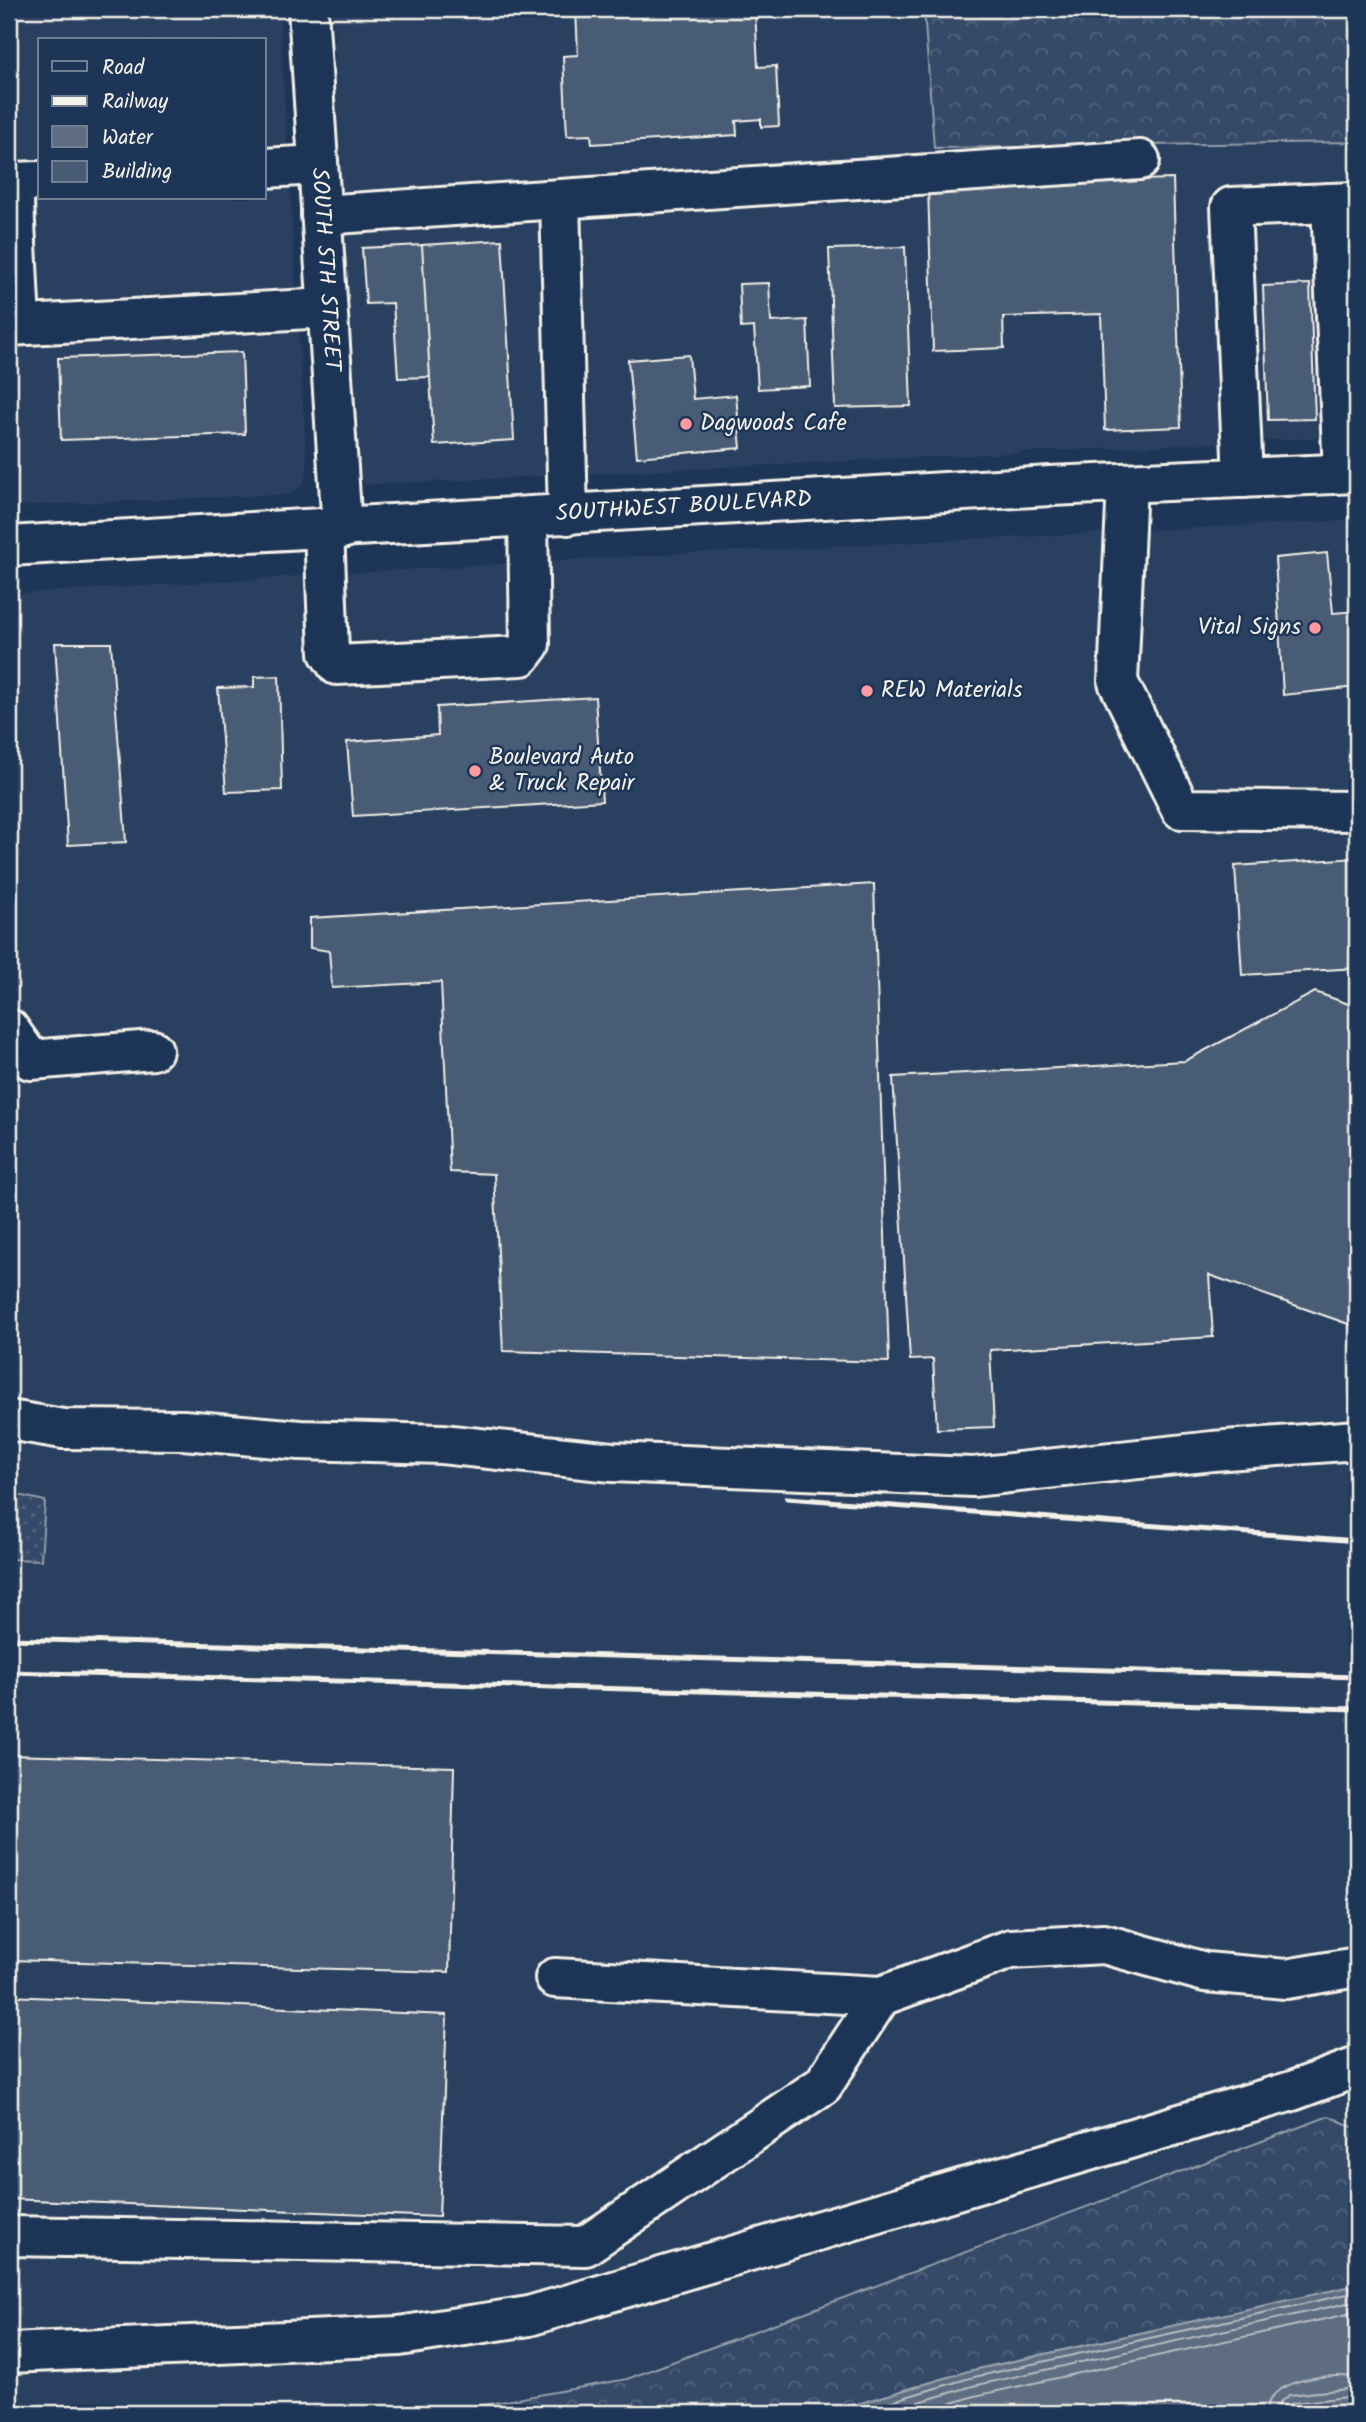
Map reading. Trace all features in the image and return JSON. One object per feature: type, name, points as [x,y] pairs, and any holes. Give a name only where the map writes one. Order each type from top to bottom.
[{"type":"main road","name":"SOUTH 5TH STREET","points":[[308,9],[327,308],[333,529],[329,653],[337,665],[522,656],[530,645],[528,517]]},
{"type":"main road","points":[[321,215],[1140,160]]},
{"type":"main road","points":[[266,168],[318,165]]},
{"type":"main road","points":[[38,181],[13,183],[14,326],[327,308]]},
{"type":"main road","points":[[560,199],[568,515]]},
{"type":"main road","points":[[1243,478],[1231,207],[1344,202],[1350,473]]},
{"type":"main road","name":"SOUTHWEST BOULEVARD","points":[[9,546],[1127,483],[1350,473]]},
{"type":"main road","points":[[1127,483],[1118,682],[1181,809],[1357,811]]},
{"type":"main road","points":[[9,1029],[31,1060],[153,1050]]},
{"type":"main road","points":[[9,1420],[63,1429],[183,1430],[300,1440],[442,1444],[612,1462],[973,1476],[1213,1451],[1357,1440]]},
{"type":"main road","points":[[555,1978],[881,1996],[1011,1949],[1104,1944],[1205,1972],[1286,1979],[1357,1967]]},
{"type":"main road","points":[[9,2236],[585,2246],[823,2085],[881,1996]]},
{"type":"main road","points":[[9,2354],[399,2336],[528,2316],[1292,2091],[1357,2067]]},
{"type":"shaded area","points":[[9,9],[279,9],[307,469],[304,483],[292,494],[9,506]]},
{"type":"shaded area","points":[[332,9],[924,9],[934,148],[1357,142],[1357,436],[364,485],[356,467]]},
{"type":"shaded area","points":[[1357,520],[1357,2129],[1329,2116],[627,2379],[440,2413],[9,2413],[9,1559],[41,1560],[45,1501],[9,1493],[9,594],[597,558]]},
{"type":"green space","points":[[924,9],[1357,9],[1357,142],[934,148]]},
{"type":"green space","points":[[9,1493],[45,1501],[41,1560],[9,1559]]},
{"type":"green space","points":[[1329,2116],[1357,2129],[1357,2285],[969,2371],[828,2413],[440,2413],[627,2379]]},
{"type":"green space","points":[[1346,2402],[1357,2403],[1357,2413],[1270,2413]]},
{"type":"water","points":[[1357,2285],[1357,2403],[1270,2413],[828,2413],[969,2371]]},
{"type":"building","points":[[576,9],[755,9],[758,67],[776,66],[779,126],[761,127],[761,119],[736,121],[737,135],[592,144],[591,135],[567,136],[563,56],[578,55]]},
{"type":"building","points":[[1173,179],[1181,427],[1105,430],[1101,314],[1003,317],[1004,348],[933,351],[928,186]]},
{"type":"building","points":[[502,240],[514,440],[434,445],[422,245]]},
{"type":"building","points":[[422,245],[430,377],[398,378],[393,303],[366,304],[362,248]]},
{"type":"building","points":[[905,247],[911,406],[835,408],[829,249]]},
{"type":"building","points":[[769,283],[771,322],[807,320],[810,386],[758,389],[754,327],[741,328],[739,284]]},
{"type":"building","points":[[1310,284],[1315,419],[1268,420],[1263,286]]},
{"type":"building","points":[[242,352],[245,434],[61,440],[58,358]]},
{"type":"building","name":"Dagwoods Cafe","points":[[689,355],[693,399],[736,395],[741,448],[637,457],[628,360]]},
{"type":"building","points":[[1327,553],[1333,613],[1357,611],[1357,687],[1283,695],[1275,558]]},
{"type":"building","points":[[55,643],[111,643],[126,842],[68,845]]},
{"type":"building","points":[[279,676],[282,790],[226,792],[218,688],[254,687],[254,677]]},
{"type":"building","name":"Boulevard Auto & Truck Repair","points":[[595,697],[602,801],[353,816],[347,742],[438,735],[437,707]]},
{"type":"building","points":[[1357,858],[1357,968],[1242,975],[1235,866]]},
{"type":"building","points":[[874,884],[889,1362],[503,1351],[494,1174],[450,1172],[441,982],[332,988],[329,951],[310,948],[310,918]]},
{"type":"building","points":[[1315,992],[1357,1007],[1357,1327],[1209,1275],[1213,1337],[990,1350],[994,1427],[937,1429],[933,1359],[910,1360],[893,1077],[1185,1061]]},
{"type":"building","points":[[9,1755],[454,1767],[449,1972],[9,1960]]},
{"type":"building","points":[[9,1996],[447,2015],[439,2217],[9,2199]]},
{"type":"railway","points":[[787,1498],[1357,1541]]},
{"type":"railway","points":[[9,1639],[1357,1677]]},
{"type":"railway","points":[[9,1672],[1357,1709]]},
{"type":"place","name":"Dagwoods Cafe","points":[[686,424]]},
{"type":"place","name":"Vital Signs","points":[[1315,628]]},
{"type":"place","name":"REW Materials","points":[[867,691]]},
{"type":"place","name":"Boulevard Auto & Truck Repair","points":[[475,771]]}]
